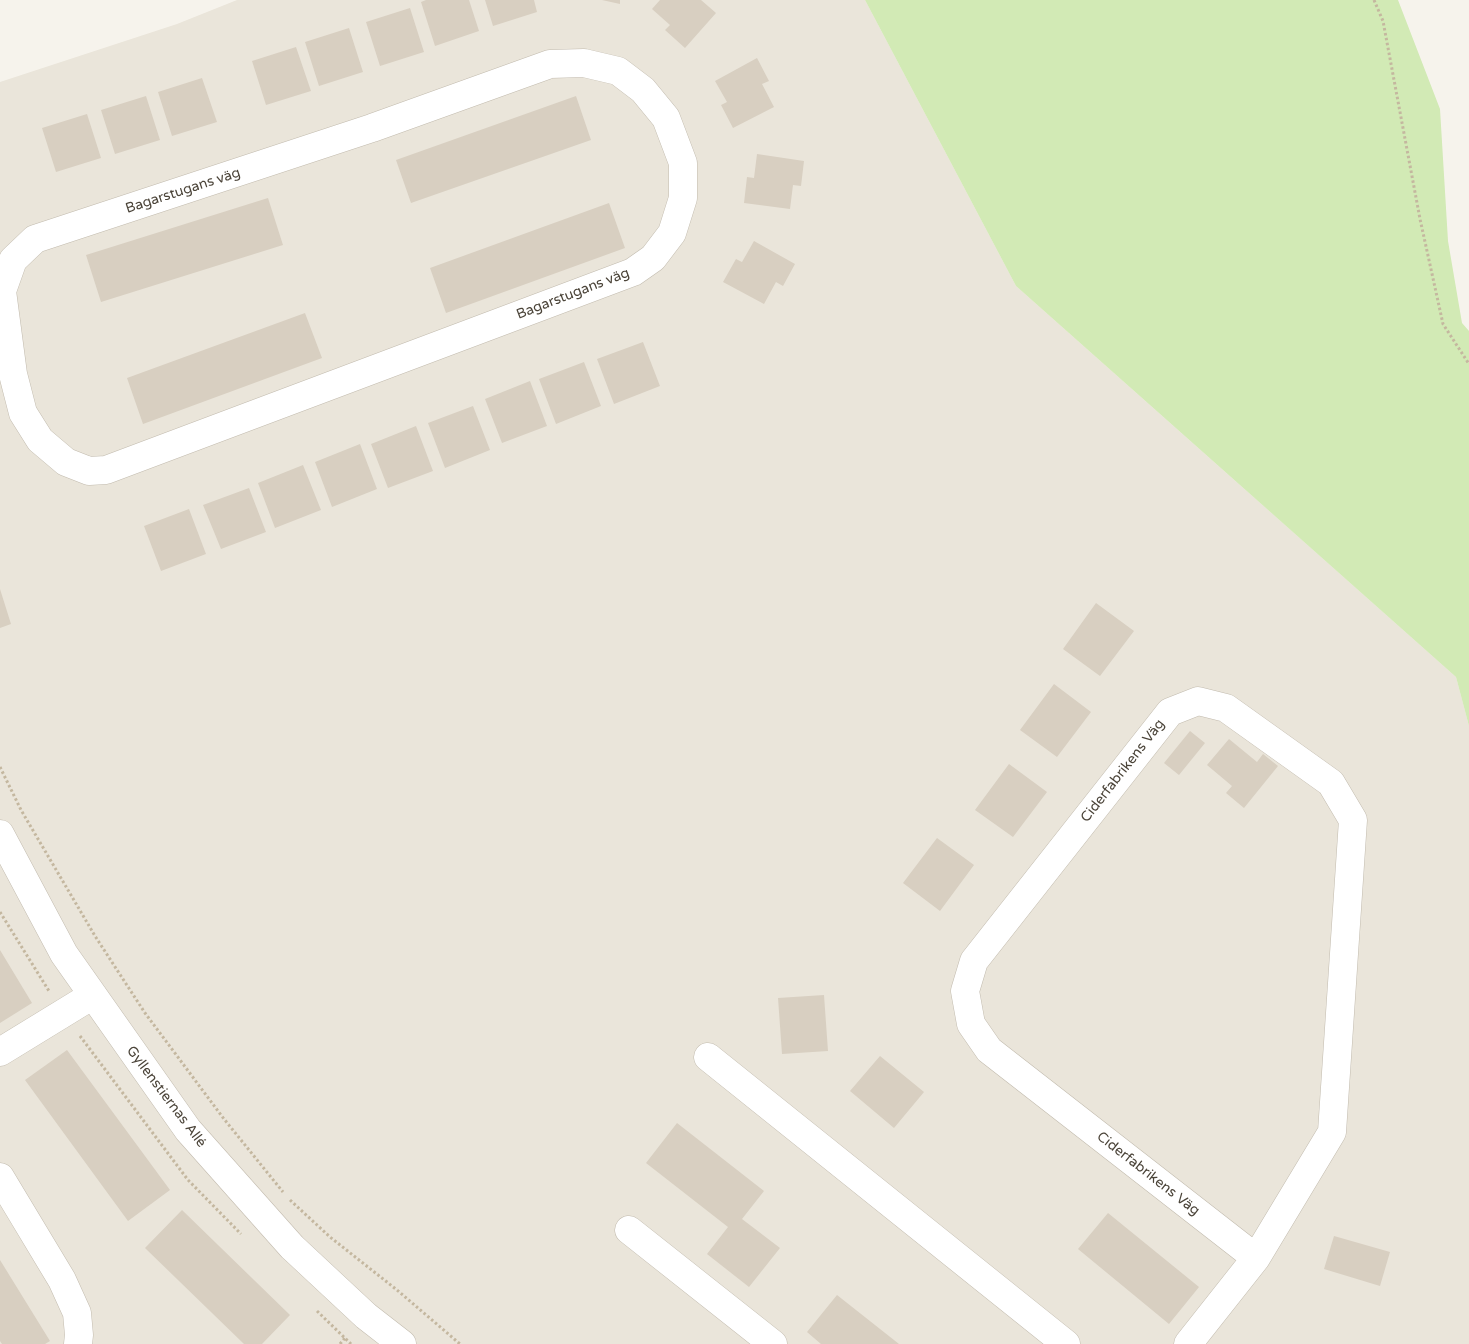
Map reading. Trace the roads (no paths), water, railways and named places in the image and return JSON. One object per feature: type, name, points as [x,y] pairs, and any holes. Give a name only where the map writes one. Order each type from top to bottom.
[{"type":"street","name":"Bagarstugans väg","points":[[584,63],[618,71],[643,90],[666,118],[683,163],[684,198],[672,233],[653,258],[633,272],[106,470],[89,470],[66,462],[40,440],[24,413],[6,375],[2,291],[13,260],[36,239],[372,128],[550,64],[584,63]]},
{"type":"street","name":"Ciderfabrikens Väg","points":[[1188,1344],[1256,1258],[1332,1132],[1353,820],[1331,783],[1226,708],[1198,701],[1170,712],[974,961],[965,991],[972,1024],[988,1050],[1256,1258]]},
{"type":"street","name":"Gyllenstiernas Allé","points":[[0,834],[64,954],[117,1032],[194,1138],[292,1248],[366,1316],[402,1344]]},
{"type":"street","points":[[0,1052],[93,995]]},
{"type":"street","points":[[708,1058],[1066,1344]]},
{"type":"street","points":[[0,1177],[62,1280],[77,1313],[78,1344]]},
{"type":"street","points":[[629,1230],[773,1344]]}]
